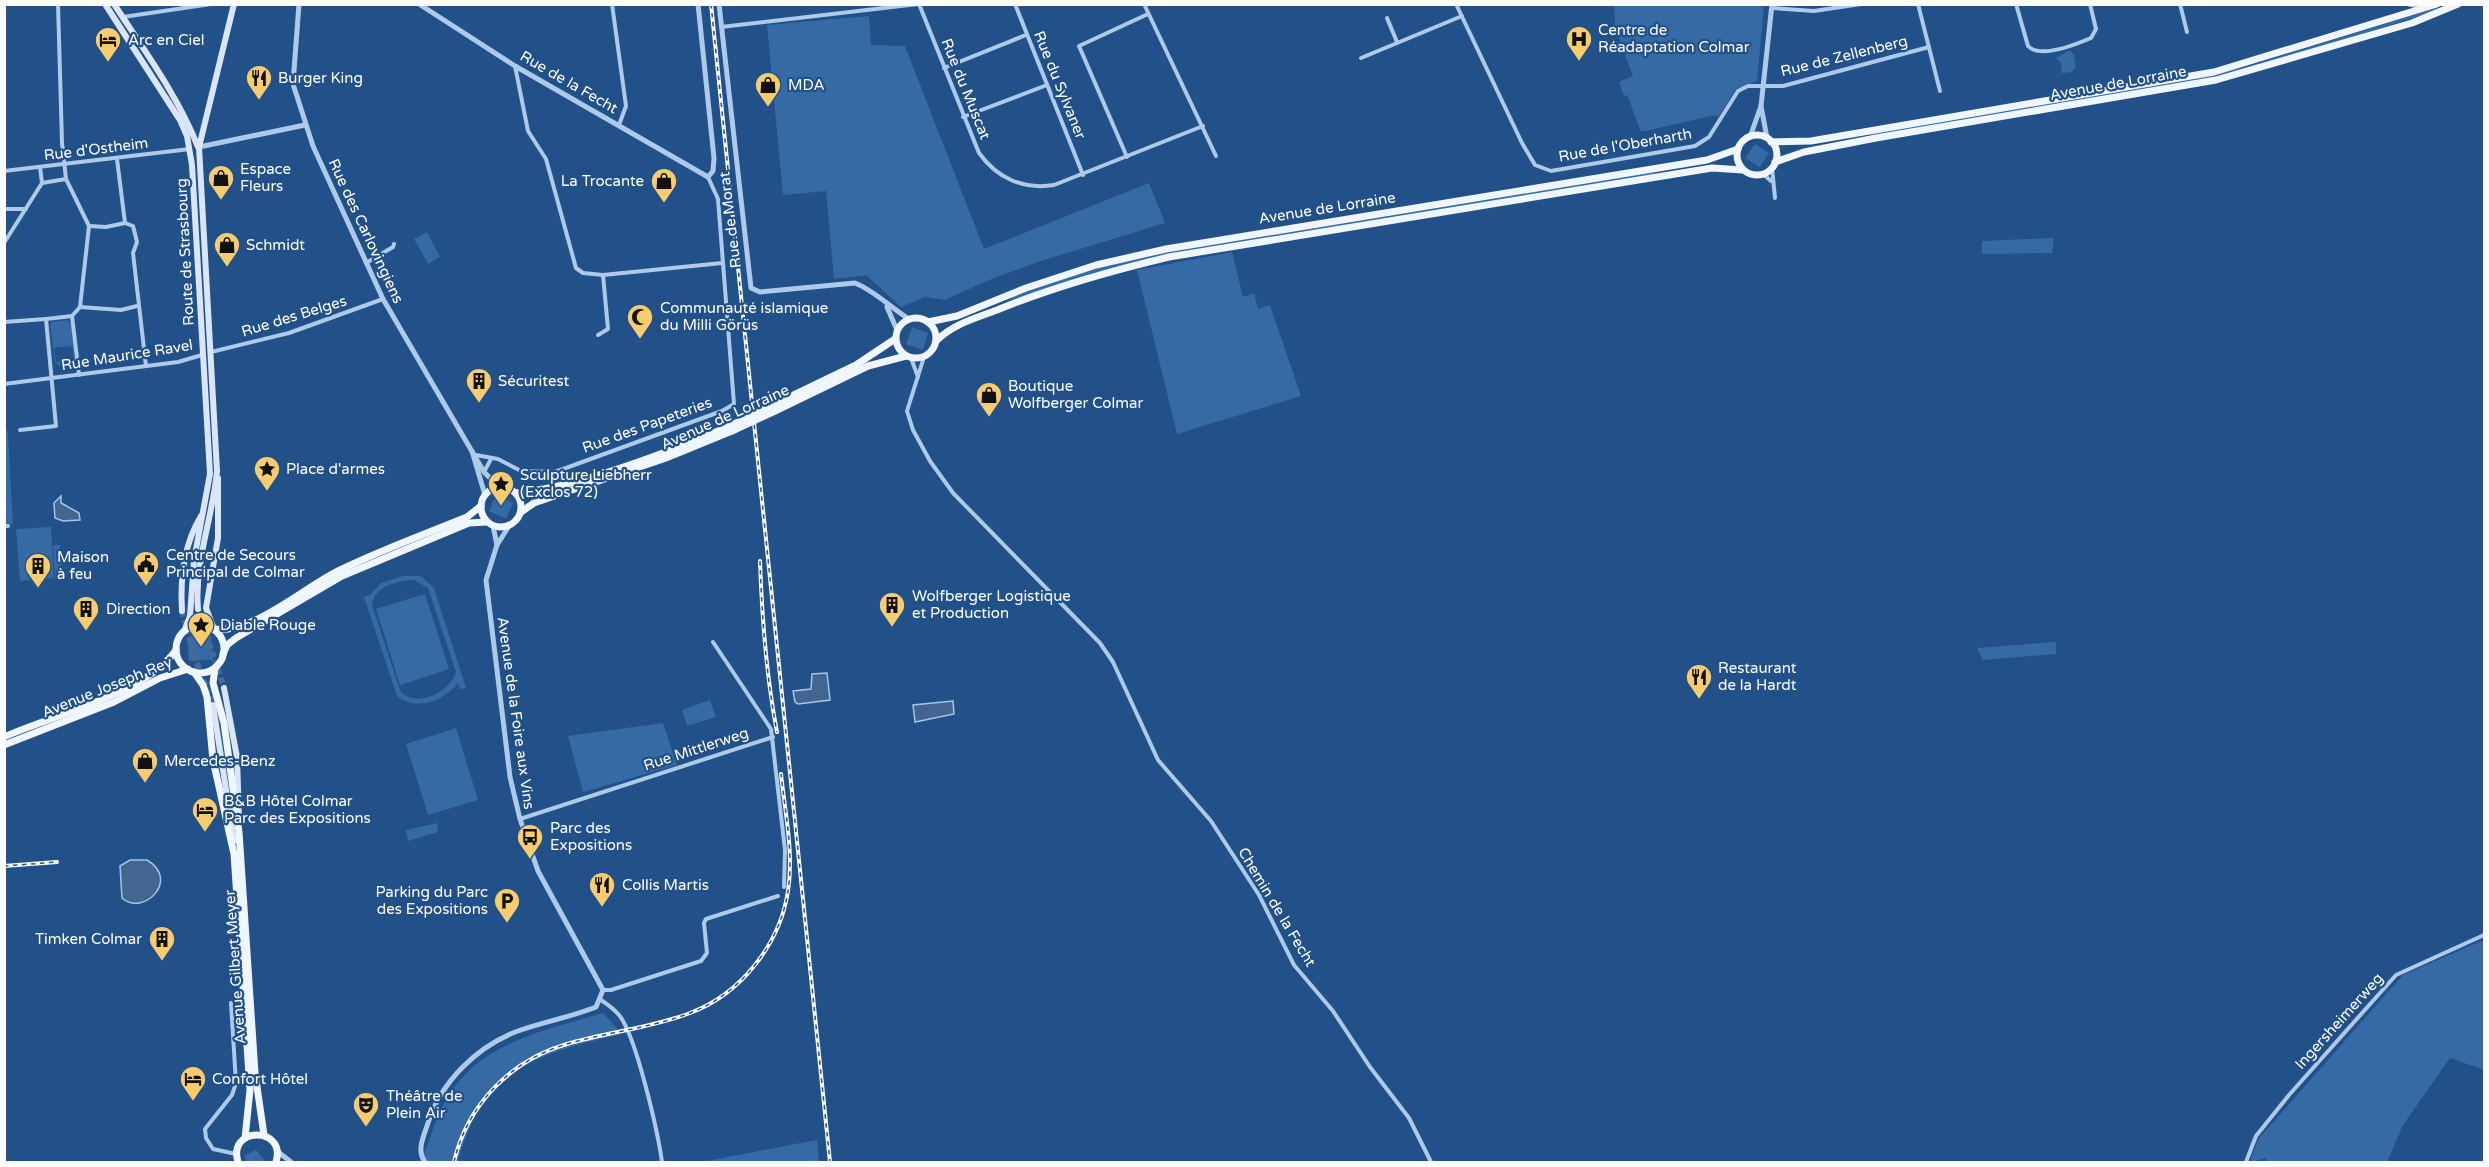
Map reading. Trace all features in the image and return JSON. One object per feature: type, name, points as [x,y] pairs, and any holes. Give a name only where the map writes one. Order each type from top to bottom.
[{"type":"main road","name":"Route de Strasbourg","points":[[105,4],[180,120],[190,149],[210,474],[194,560],[190,616],[185,629]]},
{"type":"main road","points":[[114,4],[189,123],[199,147]]},
{"type":"main road","points":[[199,147],[234,4]]},
{"type":"main road","name":"Avenue de Lorraine","points":[[928,322],[957,316],[1026,288],[1096,265],[1166,249],[1707,160],[1738,149],[1750,137],[1811,141],[2214,72],[2427,9],[2437,4]]},
{"type":"main road","name":"Avenue de Lorraine","points":[[936,341],[947,331],[961,324],[1029,297],[1099,273],[1168,257],[1712,168],[1743,170],[1752,175],[1763,174],[1774,165],[1804,152],[2216,80],[2412,23],[2458,4]]},
{"type":"main road","points":[[189,123],[203,124]]},
{"type":"main road","points":[[1769,140],[1775,149],[1774,165]]},
{"type":"main road","name":"Route de Strasbourg","points":[[199,147],[217,471],[220,486],[219,538],[206,608],[214,629]]},
{"type":"main road","points":[[190,149],[199,147]]},
{"type":"main road","points":[[1738,149],[1737,160],[1743,170]]},
{"type":"main road","points":[[909,319],[928,322],[935,330],[934,348],[924,357],[908,357],[897,346],[897,330],[909,319]]},
{"type":"main road","name":"Avenue de Lorraine","points":[[521,512],[543,499],[666,458],[731,429],[856,365],[896,339]]},
{"type":"main road","points":[[204,355],[211,352]]},
{"type":"main road","name":"Avenue de Lorraine","points":[[774,408],[868,366],[908,357]]},
{"type":"main road","name":"Avenue de Lorraine","points":[[516,493],[551,488],[576,481],[731,429]]},
{"type":"main road","name":"Route de Strasbourg","points":[[198,609],[198,576],[214,499],[217,471]]},
{"type":"main road","points":[[499,487],[516,493],[521,512],[514,523],[509,526],[469,523],[342,576],[236,638],[227,645],[224,654],[214,668],[207,672],[191,671],[178,659],[176,650],[180,636],[185,629],[198,625],[214,629],[231,629],[249,623],[338,570],[467,517],[480,506],[485,495],[499,487]]},
{"type":"main road","points":[[480,506],[490,524]]},
{"type":"main road","name":"Route de Strasbourg","points":[[182,611],[181,592],[187,550],[204,510]]},
{"type":"main road","points":[[214,629],[222,638],[224,654]]},
{"type":"main road","name":"Avenue Joseph Rey","points":[[4,736],[111,695],[165,663],[176,650]]},
{"type":"main road","name":"Avenue Gilbert Meyer","points":[[214,668],[213,683],[224,723],[239,832]]},
{"type":"main road","name":"Avenue Joseph Rey","points":[[4,745],[114,702],[160,678],[191,671]]},
{"type":"main road","name":"Avenue Gilbert Meyer","points":[[191,671],[203,685],[207,697],[213,760],[234,854]]},
{"type":"main road","name":"Avenue Gilbert Meyer","points":[[224,688],[237,758],[239,832],[255,1073],[264,1135]]},
{"type":"main road","name":"Avenue Gilbert Meyer","points":[[213,705],[228,791],[250,1090],[245,1138],[236,1154]]},
{"type":"main road","points":[[245,1138],[254,1134],[264,1135],[273,1141],[278,1151],[276,1162]]},
{"type":"main road","points":[[236,1154],[238,1162]]},
{"type":"street","points":[[4,322],[72,316],[80,307],[89,226],[66,179],[58,4]]},
{"type":"street","points":[[122,17],[176,7],[210,4]]},
{"type":"street","name":"Rue des Carlovingiens","points":[[299,4],[293,84],[305,124],[383,299],[484,472],[499,487]]},
{"type":"street","name":"Rue de la Fecht","points":[[419,4],[515,66],[708,177]]},
{"type":"street","points":[[612,4],[626,106],[619,125]]},
{"type":"street","name":"Rue des Papeteries","points":[[474,452],[491,459],[498,459],[512,468],[531,473],[555,472],[730,408],[734,404],[718,199],[708,177],[714,167],[698,4]]},
{"type":"street","name":"Rue de Morat","points":[[719,4],[751,288],[760,292],[855,283],[867,288],[887,305],[909,319]]},
{"type":"street","points":[[722,27],[919,4]]},
{"type":"street","name":"Rue du Muscat","points":[[919,4],[979,153],[986,164],[1005,178],[1019,184],[1043,187],[1083,175],[1203,126]]},
{"type":"street","name":"Rue du Sylvaner","points":[[1015,4],[1083,175]]},
{"type":"street","points":[[1144,4],[1216,156]]},
{"type":"street","name":"Rue de l'Oberharth","points":[[1456,4],[1522,143],[1535,165],[1544,170],[1551,171],[1695,146],[1709,137],[1738,92],[1748,86],[1764,86]]},
{"type":"street","points":[[1750,137],[1761,106],[1772,6],[1814,11],[1861,4]]},
{"type":"street","points":[[1918,4],[1940,91]]},
{"type":"street","points":[[2016,4],[2028,46],[2033,51],[2042,52],[2091,38],[2096,29],[2090,4]]},
{"type":"street","points":[[2180,4],[2187,32]]},
{"type":"street","points":[[2409,4],[2427,9]]},
{"type":"street","points":[[1127,157],[1079,46],[1148,14]]},
{"type":"street","points":[[1361,58],[1462,16]]},
{"type":"street","points":[[1387,18],[1397,42]]},
{"type":"street","points":[[944,68],[1026,35]]},
{"type":"street","name":"Rue de Zellenberg","points":[[1764,86],[1783,86],[1929,47]]},
{"type":"street","points":[[515,66],[526,123],[531,136],[546,159],[573,262],[583,273],[603,275],[722,263]]},
{"type":"street","points":[[963,117],[1047,85]]},
{"type":"street","points":[[1761,106],[1769,140]]},
{"type":"street","points":[[199,147],[279,132],[305,124]]},
{"type":"street","name":"Rue d'Ostheim","points":[[4,171],[190,149]]},
{"type":"street","points":[[117,159],[125,223]]},
{"type":"street","points":[[1774,165],[1772,182],[1774,198]]},
{"type":"street","points":[[4,243],[42,183],[40,167]]},
{"type":"street","points":[[1763,174],[1772,182]]},
{"type":"street","name":"Rue d'Ostheim","points":[[42,183],[66,179]]},
{"type":"street","points":[[4,209],[26,209]]},
{"type":"street","points":[[89,226],[106,227],[125,223],[133,226],[137,242],[133,253],[137,306],[146,366]]},
{"type":"street","points":[[366,263],[393,247],[394,244]]},
{"type":"street","points":[[598,335],[608,329],[603,275]]},
{"type":"street","name":"Rue des Belges","points":[[211,352],[289,333],[383,299]]},
{"type":"street","points":[[887,305],[897,330]]},
{"type":"street","points":[[80,307],[121,310],[137,306]]},
{"type":"street","points":[[72,316],[79,375]]},
{"type":"street","points":[[46,319],[54,378]]},
{"type":"street","name":"Rue Maurice Ravel","points":[[4,384],[178,362],[204,355]]},
{"type":"street","points":[[908,357],[918,378]]},
{"type":"street","name":"Chemin de la Fecht","points":[[924,357],[918,378],[911,391],[907,411],[930,461],[953,493],[1083,622],[1100,643],[1113,662],[1158,760],[1211,821],[1259,895],[1294,965],[1333,1011],[1370,1067],[1409,1118],[1431,1162]]},
{"type":"street","name":"Rue Maurice Ravel","points":[[20,430],[56,426],[54,378]]},
{"type":"street","name":"Rue des Carlovingiens","points":[[474,452],[485,495]]},
{"type":"street","points":[[484,472],[491,459]]},
{"type":"street","name":"Avenue de la Foire aux Vins","points":[[490,524],[497,545]]},
{"type":"street","name":"Avenue de la Foire aux Vins","points":[[509,526],[497,545],[488,572],[487,592],[510,777],[520,819],[538,871],[603,990]]},
{"type":"street","name":"Rue Mittlerweg","points":[[520,819],[773,737],[768,722],[713,642]]},
{"type":"street","points":[[773,737],[785,850],[784,887]]},
{"type":"street","points":[[422,1162],[420,1148],[431,1113],[448,1083],[477,1054],[516,1032],[596,1007],[601,1000],[603,990],[611,990],[701,961],[707,953],[704,923],[706,919],[778,896]]},
{"type":"street","name":"Ingersheimerweg","points":[[2246,1162],[2256,1136],[2396,975],[2484,935]]},
{"type":"street","points":[[601,1000],[619,1015],[628,1030],[651,1111],[662,1162]]},
{"type":"street","points":[[231,1003],[236,1083],[228,1101],[210,1120],[205,1129],[206,1138],[213,1149],[236,1154]]},
{"type":"street","points":[[278,1151],[291,1162]]},
{"type":"shaded area","points":[[1614,5],[1764,5],[1757,81],[1736,89],[1718,117],[1715,115],[1641,132],[1627,95],[1624,96],[1619,82],[1633,76],[1615,27]]},
{"type":"shaded area","points":[[2437,8],[2438,10],[2247,70],[2208,79],[1871,136],[1871,133],[2242,68]]},
{"type":"shaded area","points":[[869,16],[871,45],[905,46],[984,249],[1149,183],[1165,223],[1038,262],[989,280],[945,300],[925,297],[901,307],[866,275],[834,279],[826,191],[783,195],[767,25]]},
{"type":"shaded area","points":[[2070,50],[2074,55],[2076,67],[2072,72],[2062,73],[2061,63],[2056,58]]},
{"type":"shaded area","points":[[1755,144],[1769,153],[1760,167],[1745,158]]},
{"type":"shaded area","points":[[1655,172],[1655,175],[1185,251],[1092,273],[1012,300],[1010,297],[1092,269],[1180,249]]},
{"type":"shaded area","points":[[427,232],[440,257],[428,264],[414,239]]},
{"type":"shaded area","points":[[2054,238],[2052,253],[1982,254],[1982,241]]},
{"type":"shaded area","points":[[1232,252],[1243,297],[1254,293],[1258,309],[1270,305],[1301,396],[1177,434],[1137,270]]},
{"type":"shaded area","points":[[67,320],[71,323],[75,362],[60,366],[55,362],[50,326],[52,322]],"holes":[[[72,346],[74,360],[56,362],[54,348]]]},
{"type":"shaded area","points":[[912,327],[928,333],[923,350],[906,344]]},
{"type":"shaded area","points":[[4,430],[7,430],[8,436],[13,524],[5,525]]},
{"type":"shaded area","points":[[496,495],[513,503],[506,519],[489,511]]},
{"type":"shaded area","points":[[61,496],[61,503],[79,513],[80,520],[63,521],[55,518],[54,503]]},
{"type":"shaded area","points":[[51,527],[54,578],[20,581],[16,529]]},
{"type":"shaded area","points":[[53,545],[60,545],[62,579],[55,579]]},
{"type":"shaded area","points":[[402,576],[421,576],[434,588],[466,688],[460,689],[458,683],[445,695],[421,704],[405,701],[397,696],[364,597],[370,595],[381,583]],"holes":[[[414,580],[428,588],[456,672],[453,679],[440,692],[423,698],[414,698],[406,696],[400,690],[372,605],[377,593],[394,583]]]},
{"type":"shaded area","points":[[425,594],[449,669],[400,685],[376,609]]},
{"type":"shaded area","points":[[211,635],[213,660],[189,661],[187,637]]},
{"type":"shaded area","points":[[2056,642],[2056,654],[1983,660],[1977,648]]},
{"type":"shaded area","points":[[827,673],[830,700],[798,704],[795,702],[793,691],[811,689],[812,674]]},
{"type":"shaded area","points":[[710,700],[716,717],[687,726],[682,710]]},
{"type":"shaded area","points":[[953,701],[954,714],[915,722],[913,705]]},
{"type":"shaded area","points":[[663,723],[677,765],[583,792],[568,736]]},
{"type":"shaded area","points":[[456,728],[478,800],[428,815],[406,744]]},
{"type":"shaded area","points":[[437,823],[438,832],[408,841],[406,830]]},
{"type":"shaded area","points":[[130,860],[147,860],[157,868],[160,877],[160,886],[155,894],[140,903],[130,903],[122,898],[120,866]]},
{"type":"shaded area","points":[[2484,940],[2484,1070],[2450,1058],[2403,1125],[2387,1162],[2266,1162],[2266,1158],[2252,1162],[2251,1158],[2259,1138],[2403,975]]},
{"type":"shaded area","points":[[603,1013],[622,1034],[564,1049],[517,1071],[498,1086],[482,1106],[468,1131],[458,1162],[421,1162],[444,1102],[463,1077],[480,1062],[518,1040]]},
{"type":"shaded area","points":[[816,1140],[819,1162],[702,1162]]},
{"type":"shaded area","points":[[256,1150],[266,1162],[247,1162],[244,1156]]},
{"type":"tunnel","points":[[198,609],[224,688]]},
{"type":"tunnel","points":[[182,611],[196,660],[213,705]]},
{"type":"railway","points":[[711,4],[830,1162]]},
{"type":"railway","points":[[760,561],[765,647],[777,732]]},
{"type":"railway","points":[[454,1162],[460,1141],[481,1104],[510,1073],[528,1061],[567,1044],[690,1013],[726,993],[755,965],[767,948],[784,911],[790,877],[787,818],[781,774]]},
{"type":"railway","points":[[4,866],[57,862]]},
{"type":"place","name":"Centre de Réadaptation Colmar","points":[[1579,62]]},
{"type":"place","name":"Arc en Ciel","points":[[108,63]]},
{"type":"place","name":"Burger King","points":[[259,101]]},
{"type":"place","name":"MDA","points":[[768,108]]},
{"type":"place","name":"Espace Fleurs","points":[[221,201]]},
{"type":"place","name":"La Trocante","points":[[664,204]]},
{"type":"place","name":"Schmidt","points":[[227,268]]},
{"type":"place","name":"Communauté islamique du Milli Görüs","points":[[640,340]]},
{"type":"place","name":"Sécuritest","points":[[479,404]]},
{"type":"place","name":"Boutique Wolfberger Colmar","points":[[989,418]]},
{"type":"place","name":"Place d'armes","points":[[267,492]]},
{"type":"place","name":"Sculpture Liebherr (Exclos 72)","points":[[501,507]]},
{"type":"place","name":"Centre de Secours Principal de Colmar","points":[[146,587]]},
{"type":"place","name":"Maison à feu","points":[[38,589]]},
{"type":"place","name":"Wolfberger Logistique et Production","points":[[892,628]]},
{"type":"place","name":"Direction","points":[[86,632]]},
{"type":"place","name":"Diable Rouge","points":[[201,648]]},
{"type":"place","name":"Restaurant de la Hardt","points":[[1699,700]]},
{"type":"place","name":"Mercedes-Benz","points":[[145,784]]},
{"type":"place","name":"B&B Hôtel Colmar Parc des Expositions","points":[[205,833]]},
{"type":"place","name":"Parc des Expositions","points":[[530,860]]},
{"type":"place","name":"Collis Martis","points":[[602,908]]},
{"type":"place","name":"Parking du Parc des Expositions","points":[[507,924]]},
{"type":"place","name":"Timken Colmar","points":[[162,962]]},
{"type":"place","name":"Confort Hôtel","points":[[193,1102]]},
{"type":"place","name":"Théâtre de Plein Air","points":[[366,1128]]}]
